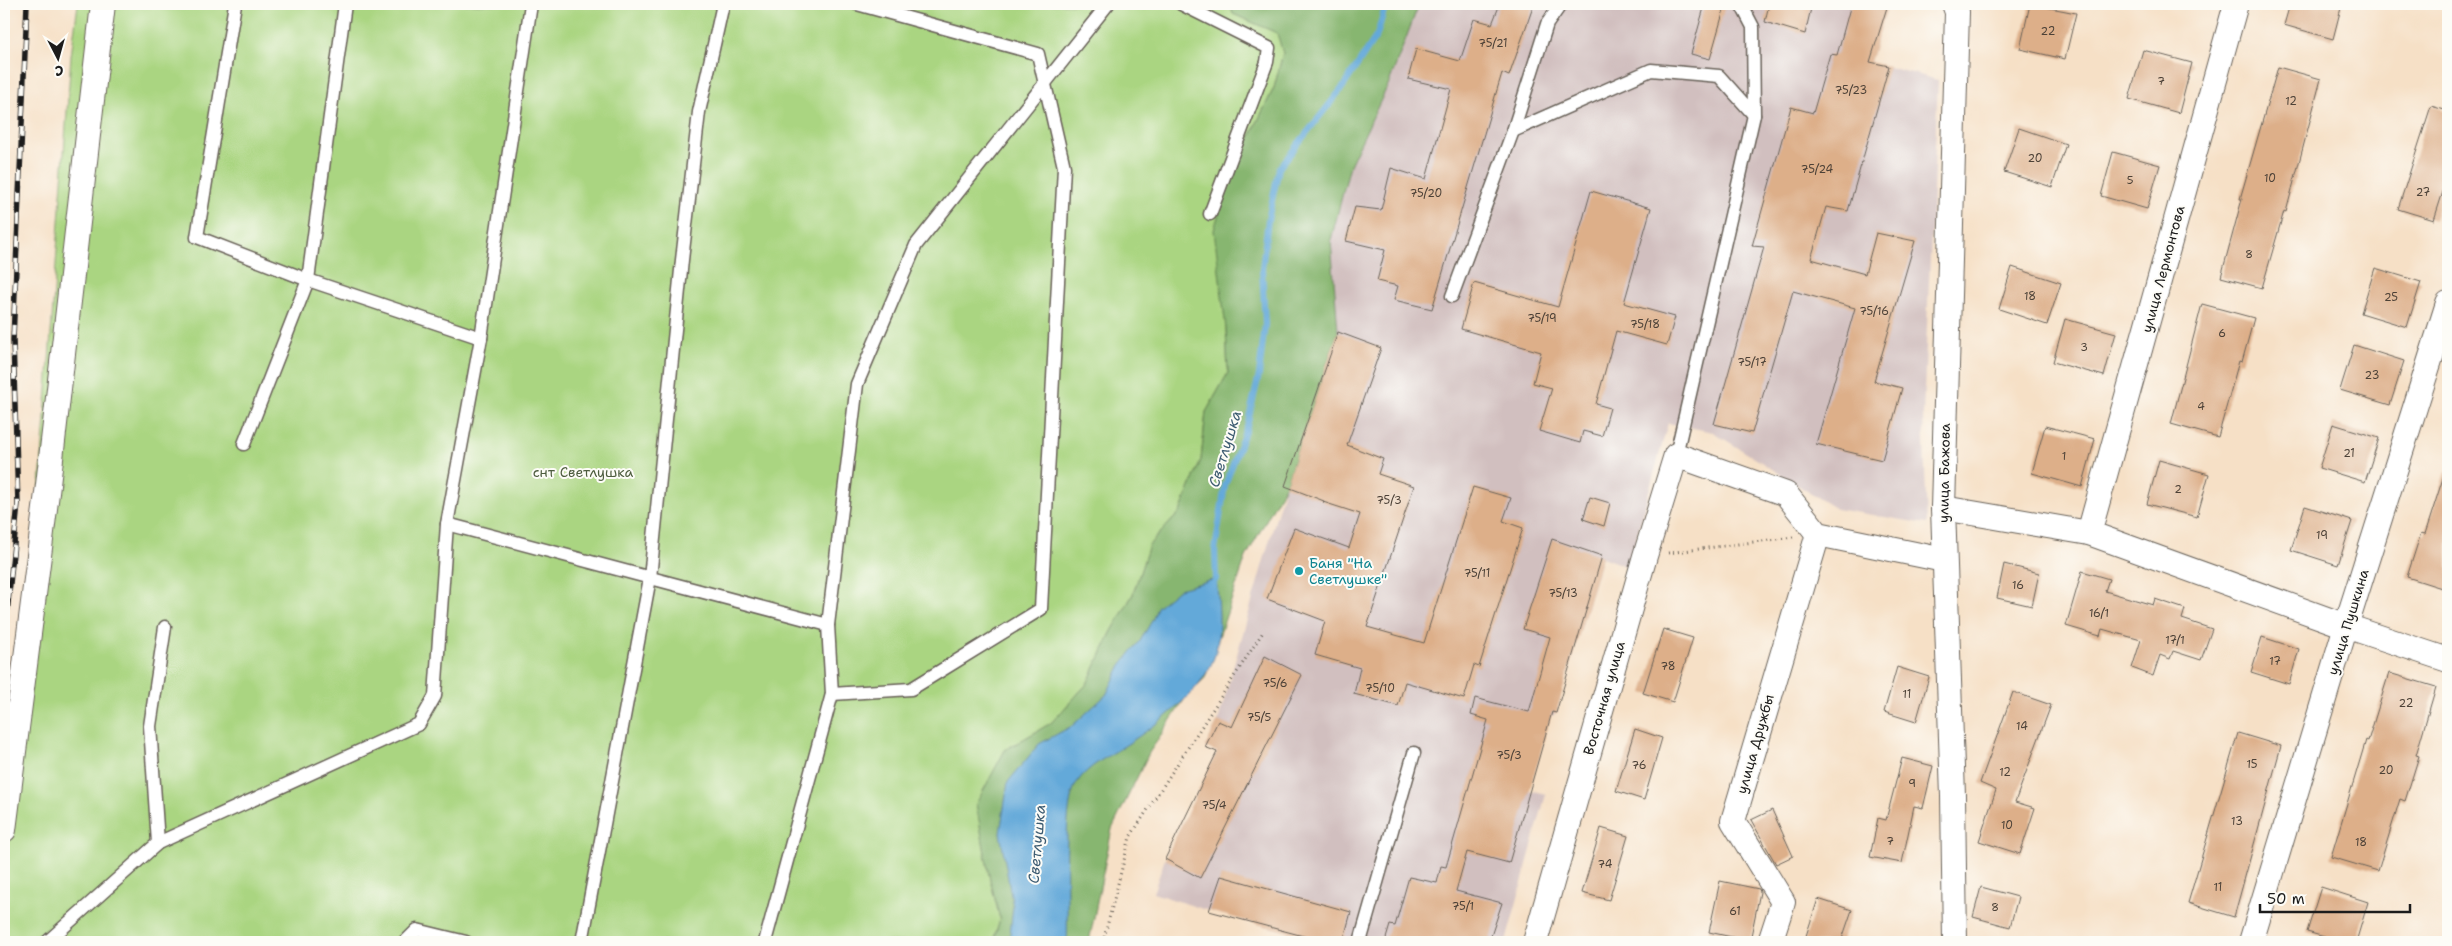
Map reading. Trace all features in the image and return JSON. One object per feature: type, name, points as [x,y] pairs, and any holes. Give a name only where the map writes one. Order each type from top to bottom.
[{"type":"street","points":[[4,830],[48,485],[103,4]]},
{"type":"street","name":"улица Бажова","points":[[1954,4],[1957,12],[1943,508],[1953,796],[1955,942]]},
{"type":"street","name":"улица Лермонтова","points":[[2089,533],[2236,4]]},
{"type":"street","name":"улица Пушкина","points":[[2251,942],[2346,626],[2448,303]]},
{"type":"street","points":[[1676,455],[1786,494],[1818,534],[1944,560]]},
{"type":"street","name":"Восточная улица","points":[[1535,942],[1645,556],[1676,455]]},
{"type":"street","points":[[1943,508],[2089,533],[2346,626],[2448,660]]},
{"type":"street","name":"улица Дружбы","points":[[1770,942],[1783,902],[1733,821],[1818,534]]},
{"type":"lane","points":[[235,4],[197,238],[308,280],[481,338]]},
{"type":"lane","points":[[244,444],[308,280],[345,4]]},
{"type":"lane","points":[[48,942],[158,843],[419,724],[435,696],[447,524],[481,338],[531,4]]},
{"type":"lane","points":[[582,942],[650,578],[699,112],[723,4]]},
{"type":"lane","points":[[832,694],[911,690],[1041,609],[1064,167],[1038,54],[857,4]]},
{"type":"lane","points":[[765,942],[832,694],[828,625],[857,384],[916,245],[1108,4]]},
{"type":"lane","points":[[1181,4],[1269,48],[1266,62],[1210,214]]},
{"type":"lane","points":[[1452,296],[1513,131],[1547,24],[1561,4]]},
{"type":"lane","points":[[1676,455],[1754,115],[1752,27],[1741,4]]},
{"type":"lane","points":[[1513,131],[1651,70],[1719,76],[1754,115]]},
{"type":"lane","points":[[447,524],[828,625]]},
{"type":"lane","points":[[158,843],[150,726],[165,627]]},
{"type":"lane","points":[[1360,942],[1414,753]]},
{"type":"lane","points":[[405,942],[417,930],[466,942]]},
{"type":"path","points":[[1645,556],[1818,534]]},
{"type":"path","points":[[1102,942],[1130,837],[1263,632]]},
{"type":"shaded area","points":[[1419,4],[1888,4],[1870,62],[1938,80],[1923,415],[1927,524],[1836,509],[1713,432],[1668,423],[1628,567],[1602,557],[1556,713],[1550,717],[1529,790],[1546,794],[1506,942],[1326,942],[1209,911],[1153,893],[1165,859],[1217,752],[1205,747],[1218,721],[1285,486],[1338,332],[1331,240],[1350,165],[1389,83]]},
{"type":"green space","name":"снт Светлушка","points":[[78,4],[1231,4],[1233,14],[1277,33],[1283,53],[1274,88],[1228,182],[1226,329],[1228,373],[1206,412],[1201,460],[1180,512],[1149,545],[1133,594],[1111,633],[1087,684],[1051,723],[1005,750],[977,804],[989,875],[1000,919],[993,942],[4,942],[4,835],[18,791],[71,56]]},
{"type":"green space","points":[[1231,4],[1419,4],[1389,83],[1350,165],[1331,240],[1338,332],[1285,486],[1246,557],[1205,678],[1186,697],[1149,753],[1112,829],[1089,942],[993,942],[1000,919],[989,875],[976,804],[1005,750],[1051,723],[1087,684],[1111,633],[1133,594],[1149,545],[1180,512],[1201,460],[1206,412],[1228,373],[1226,329],[1214,230],[1228,182],[1274,88],[1283,53],[1277,33],[1233,14]]},
{"type":"water","points":[[1216,579],[1219,615],[1218,642],[1211,665],[1203,679],[1166,716],[1092,767],[1076,784],[1071,797],[1067,836],[1067,942],[1009,942],[1013,907],[1000,833],[1008,782],[1039,744],[1072,726],[1106,695],[1121,665],[1140,641],[1153,619],[1157,607],[1179,589]]},
{"type":"building","points":[[1500,4],[1534,4],[1509,76],[1502,73],[1432,309],[1394,300],[1398,286],[1377,281],[1385,250],[1346,241],[1355,207],[1381,210],[1391,168],[1426,179],[1451,89],[1408,79],[1416,49],[1460,61],[1474,19],[1492,24]]},
{"type":"building","points":[[1705,4],[1725,6],[1710,59],[1691,54]]},
{"type":"building","points":[[1769,4],[1812,4],[1805,34],[1765,22]]},
{"type":"building","points":[[1851,4],[1888,4],[1870,62],[1889,66],[1848,211],[1826,207],[1811,259],[1865,274],[1876,233],[1915,241],[1874,381],[1902,388],[1882,460],[1816,444],[1855,308],[1793,291],[1752,433],[1714,424],[1764,247],[1752,246],[1791,107],[1813,113],[1830,54],[1837,55]]},
{"type":"building","points":[[2030,4],[2076,13],[2065,59],[2020,49]]},
{"type":"building","points":[[2290,4],[2342,4],[2333,39],[2284,25]]},
{"type":"building","points":[[2143,50],[2192,63],[2179,113],[2129,99]]},
{"type":"building","points":[[2278,67],[2321,79],[2286,212],[2284,211],[2262,288],[2221,277],[2242,199],[2240,199]]},
{"type":"building","points":[[2431,106],[2448,111],[2448,176],[2434,220],[2398,209]]},
{"type":"building","points":[[2019,128],[2066,144],[2052,187],[2004,172]]},
{"type":"building","points":[[2113,152],[2160,165],[2147,209],[2101,196]]},
{"type":"building","points":[[1591,191],[1651,208],[1624,303],[1675,317],[1667,345],[1616,331],[1596,404],[1610,408],[1602,436],[1583,431],[1580,443],[1539,431],[1552,388],[1533,383],[1541,352],[1461,329],[1474,283],[1558,307]]},
{"type":"building","points":[[2012,267],[2061,283],[2047,325],[1999,309]]},
{"type":"building","points":[[2375,268],[2421,282],[2407,327],[2361,313]]},
{"type":"building","points":[[2202,304],[2254,318],[2242,362],[2239,361],[2218,437],[2171,424]]},
{"type":"building","points":[[2065,319],[2116,333],[2104,376],[2053,362]]},
{"type":"building","points":[[1338,332],[1381,348],[1347,445],[1383,459],[1378,474],[1414,486],[1367,627],[1424,643],[1473,487],[1511,498],[1503,521],[1523,528],[1479,667],[1474,665],[1464,699],[1405,682],[1398,706],[1354,694],[1360,668],[1315,655],[1325,621],[1267,599],[1294,528],[1349,548],[1360,514],[1323,502],[1285,486]]},
{"type":"building","points":[[2354,345],[2404,361],[2390,405],[2340,390]]},
{"type":"building","points":[[2333,424],[2379,438],[2365,482],[2319,468]]},
{"type":"building","points":[[2045,426],[2095,439],[2082,487],[2032,473]]},
{"type":"building","points":[[2159,460],[2209,474],[2197,517],[2147,504]]},
{"type":"building","points":[[2445,472],[2448,473],[2448,590],[2407,577],[2421,533],[2425,534]]},
{"type":"building","points":[[1590,497],[1610,503],[1604,526],[1583,519]]},
{"type":"building","points":[[2305,506],[2352,521],[2338,565],[2291,550]]},
{"type":"building","points":[[1552,539],[1602,556],[1556,713],[1552,712],[1509,863],[1467,852],[1456,891],[1502,903],[1489,942],[1385,942],[1390,925],[1395,926],[1409,877],[1437,883],[1441,866],[1446,867],[1488,720],[1471,715],[1475,698],[1529,712],[1550,637],[1523,629]]},
{"type":"building","points":[[2004,564],[2039,573],[2032,606],[1997,598]]},
{"type":"building","points":[[2082,571],[2109,579],[2105,591],[2153,605],[2155,599],[2185,609],[2182,619],[2212,629],[2201,660],[2173,651],[2170,659],[2160,655],[2153,676],[2132,668],[2141,640],[2102,629],[2100,636],[2066,626]]},
{"type":"building","points":[[1663,629],[1693,638],[1673,702],[1643,693]]},
{"type":"building","points":[[2262,637],[2299,649],[2289,684],[2251,672]]},
{"type":"building","points":[[1265,656],[1302,675],[1200,878],[1165,859],[1217,752],[1205,747],[1218,721],[1232,727]]},
{"type":"building","points":[[1897,667],[1929,677],[1916,722],[1884,712]]},
{"type":"building","points":[[2389,673],[2436,687],[2416,755],[2419,756],[2405,801],[2400,799],[2378,871],[2331,857],[2366,740],[2368,741]]},
{"type":"building","points":[[2013,692],[2051,705],[2015,802],[2035,808],[2020,854],[1979,841],[1996,790],[1980,783]]},
{"type":"building","points":[[1635,729],[1662,738],[1644,800],[1616,791]]},
{"type":"building","points":[[2238,733],[2281,746],[2234,917],[2188,903]]},
{"type":"building","points":[[1902,758],[1933,766],[1923,808],[1914,806],[1902,863],[1870,857],[1878,818],[1886,820]]},
{"type":"building","points":[[1772,810],[1793,856],[1776,864],[1751,820]]},
{"type":"building","points":[[1601,828],[1628,836],[1609,900],[1582,893]]},
{"type":"building","points":[[1221,876],[1351,912],[1343,942],[1326,942],[1209,911]]},
{"type":"building","points":[[1720,881],[1759,889],[1750,941],[1709,932]]},
{"type":"building","points":[[1981,887],[2018,897],[2010,927],[1973,917]]},
{"type":"building","points":[[2321,887],[2368,902],[2356,942],[2342,942],[2307,932]]},
{"type":"building","points":[[1818,899],[1852,910],[1841,942],[1804,942]]},
{"type":"waterway","name":"Светлушка","points":[[1212,586],[1216,579],[1215,550],[1225,485],[1247,426],[1259,375],[1265,324],[1262,269],[1268,220],[1279,168],[1343,87],[1377,35],[1386,4]]},
{"type":"railway","points":[[4,643],[18,504],[13,340],[27,4]]},
{"type":"place","name":"Баня \"На Светлушке\"","points":[[1299,571]]}]
